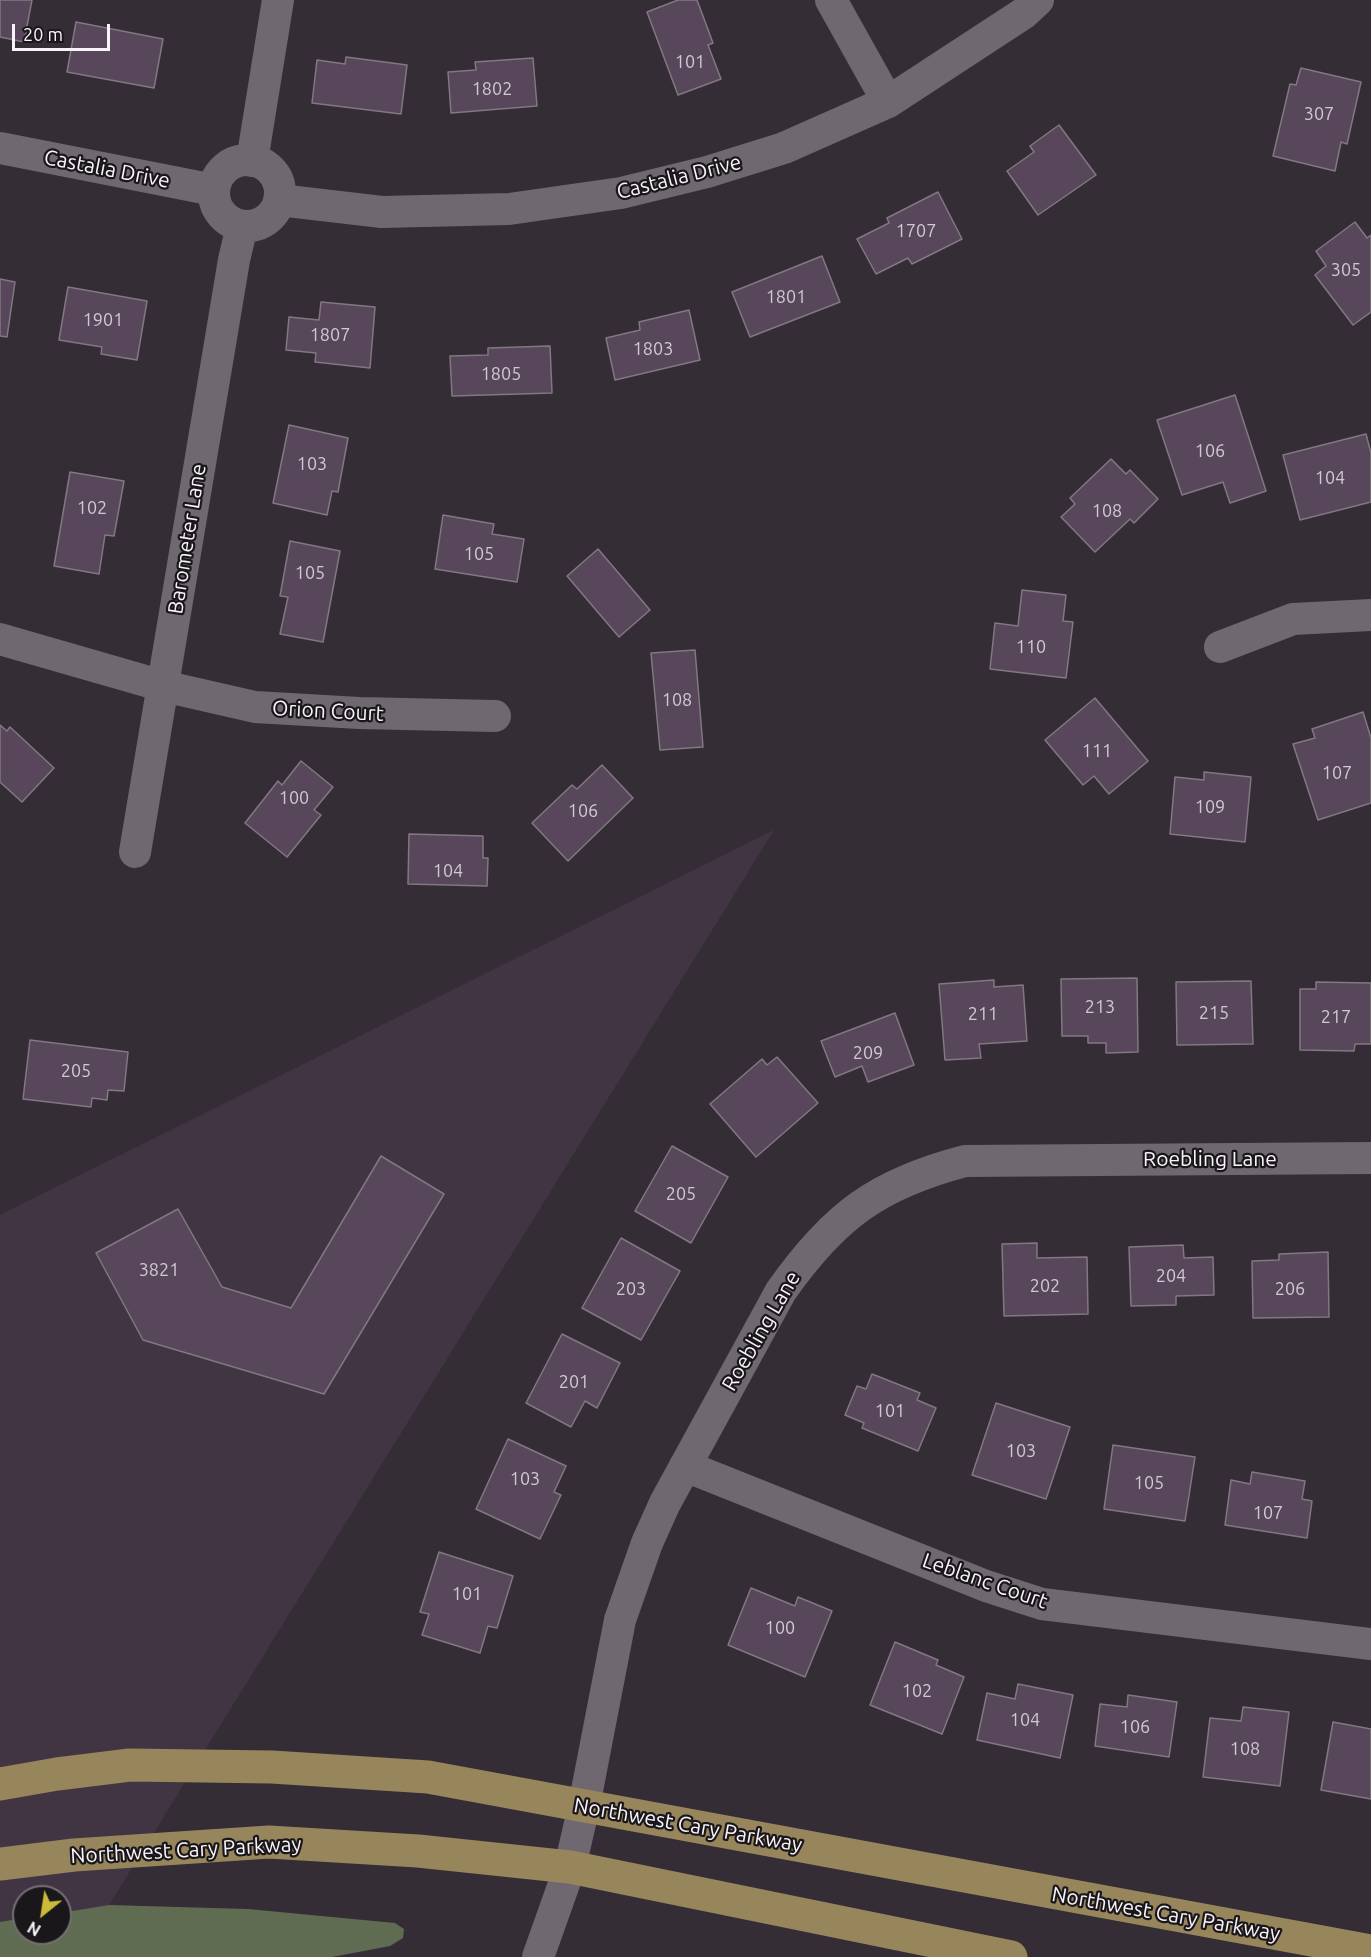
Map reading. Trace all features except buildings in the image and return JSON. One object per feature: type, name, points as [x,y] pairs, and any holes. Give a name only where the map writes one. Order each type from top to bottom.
[{"type":"main road","name":"Northwest Cary Parkway","points":[[0,1784],[130,1765],[272,1767],[428,1777],[1371,1951]]},
{"type":"main road","name":"Northwest Cary Parkway","points":[[0,1864],[75,1855],[269,1842],[418,1851],[570,1868],[1011,1957]]},
{"type":"street","points":[[252,161],[278,0]]},
{"type":"street","points":[[831,0],[888,102]]},
{"type":"street","name":"Castalia Drive","points":[[279,200],[382,212],[509,209],[621,193],[707,172],[784,148],[888,102],[1014,19],[1038,0]]},
{"type":"street","name":"Castalia Drive","points":[[0,148],[214,190]]},
{"type":"street","points":[[252,161],[270,170],[276,179],[279,200],[269,217],[261,223],[242,226],[224,217],[218,209],[214,190],[216,180],[231,164],[252,161]]},
{"type":"street","name":"Barometer Lane","points":[[135,852],[234,260],[242,226]]},
{"type":"street","points":[[1220,647],[1293,619],[1371,615]]},
{"type":"street","name":"Orion Court","points":[[0,639],[163,686],[255,707],[358,713],[495,716]]},
{"type":"street","name":"Roebling Lane","points":[[538,1957],[570,1868],[620,1620],[647,1543],[665,1503],[781,1291],[799,1266],[843,1219],[879,1193],[902,1181],[965,1161],[1371,1158]]},
{"type":"street","name":"Leblanc Court","points":[[685,1466],[986,1586],[1042,1604],[1371,1644]]},
{"type":"shaded area","points":[[774,830],[77,1957],[0,1957],[0,1215]]},
{"type":"green space","points":[[109,1905],[248,1909],[395,1923],[404,1929],[403,1938],[390,1946],[332,1957],[0,1957],[0,1922],[12,1920],[12,1945],[72,1945],[72,1911]]}]
